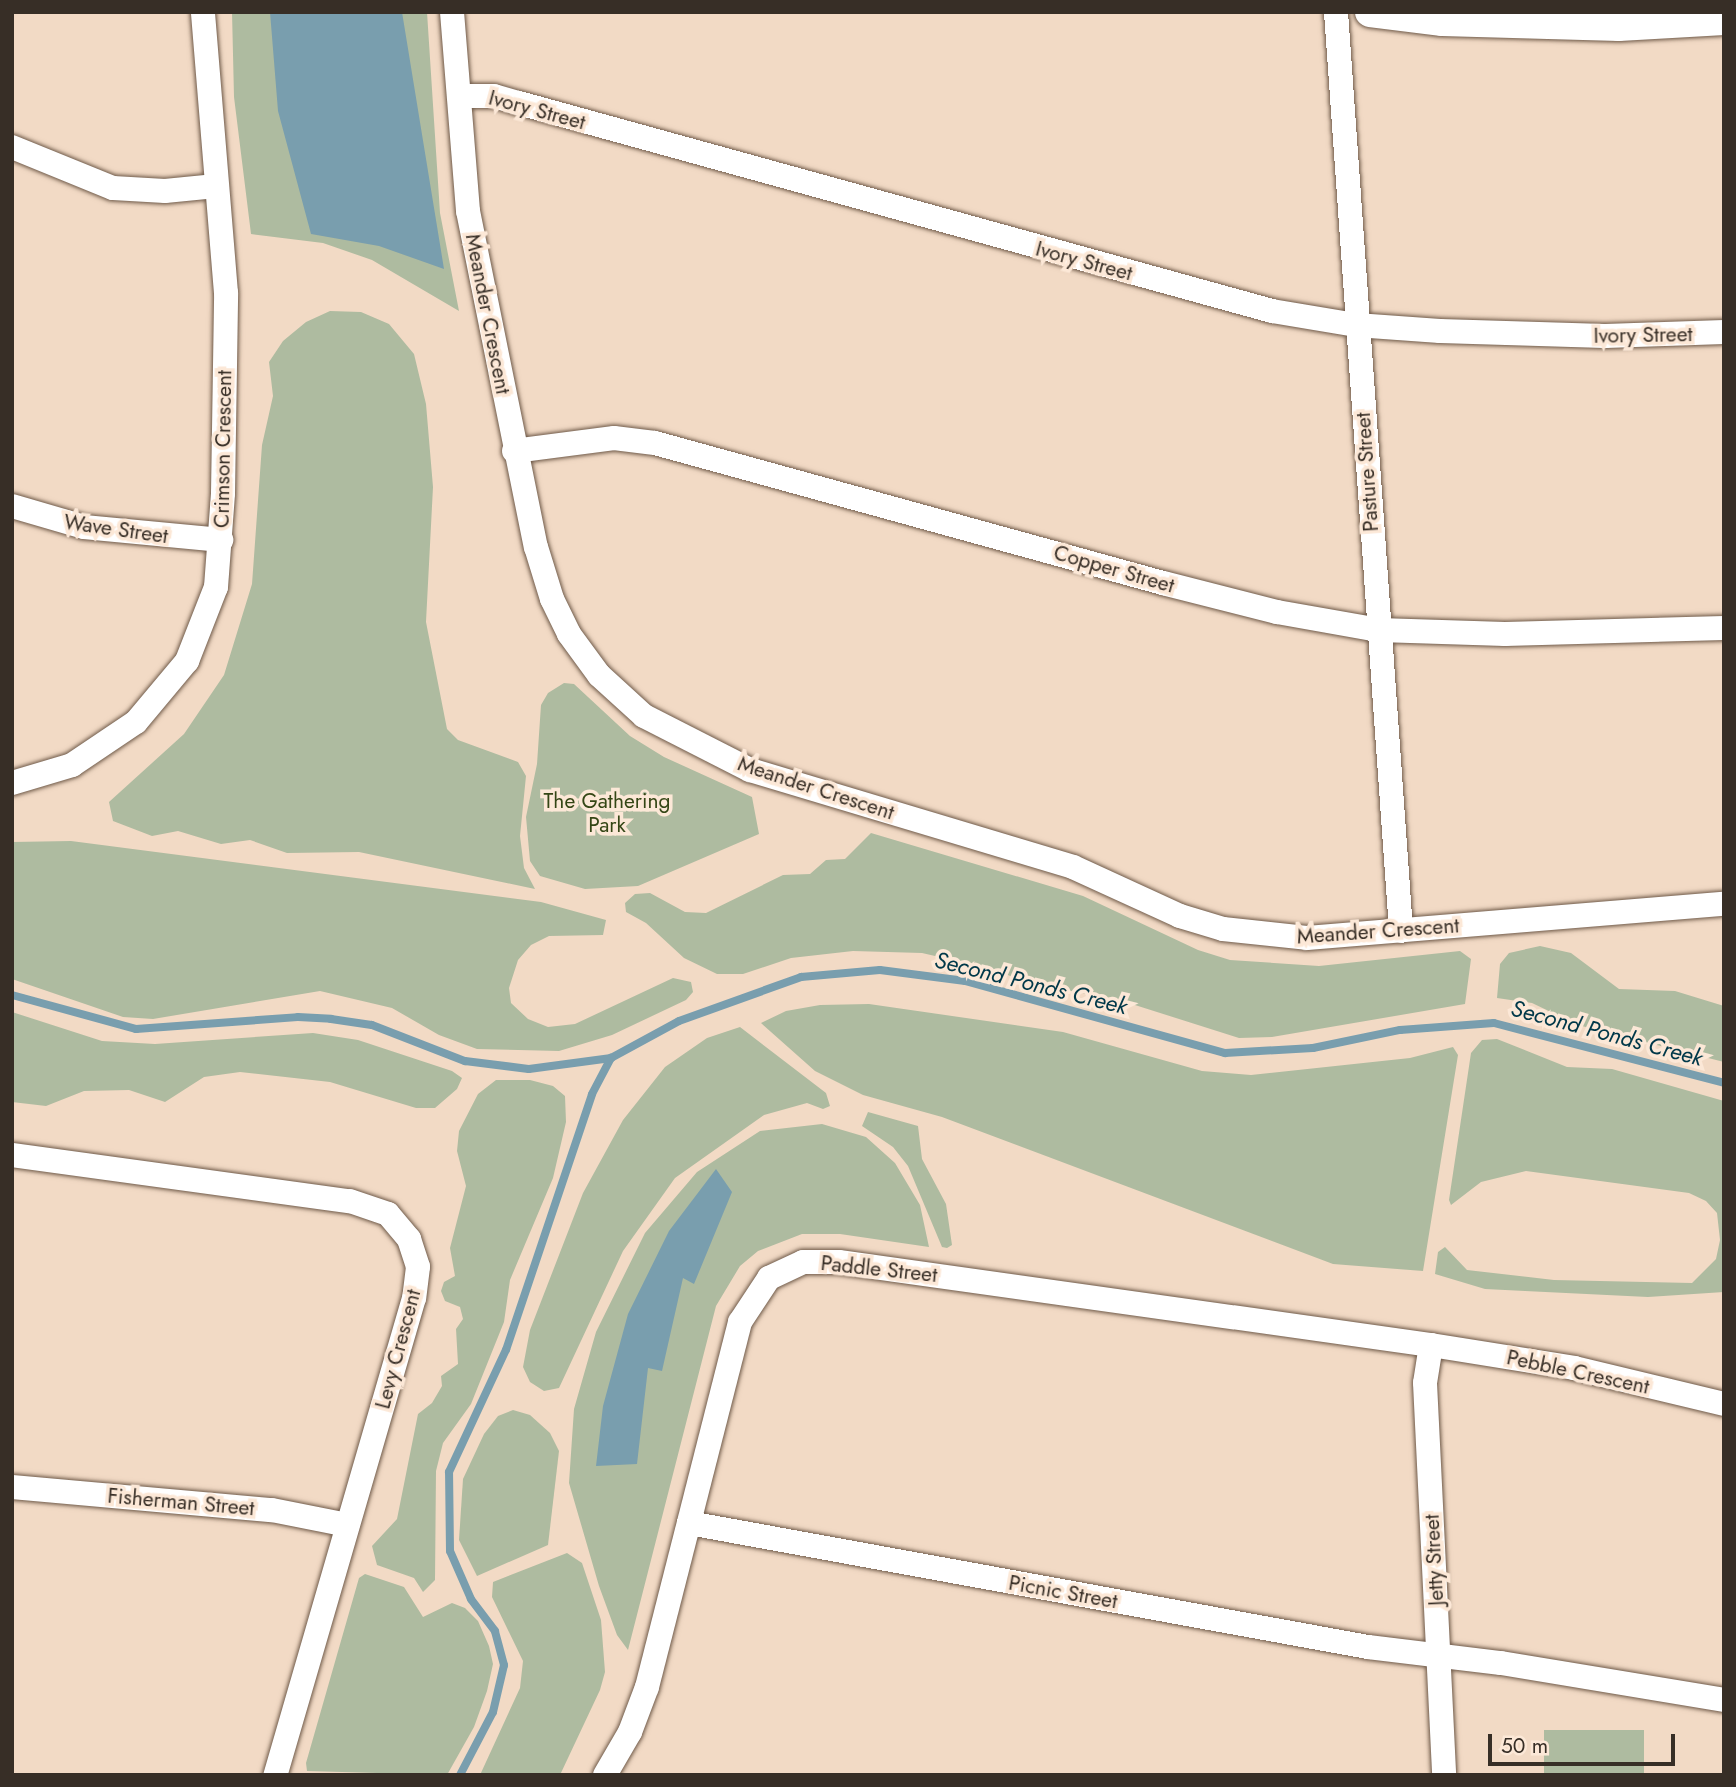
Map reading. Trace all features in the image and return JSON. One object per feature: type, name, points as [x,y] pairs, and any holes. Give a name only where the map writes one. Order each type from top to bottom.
[{"type":"street","name":"Crimson Crescent","points":[[12,783],[48,775],[95,753],[136,722],[172,684],[209,612],[221,540],[226,293],[203,12]]},
{"type":"street","name":"Meander Crescent","points":[[452,12],[468,211],[514,451],[548,586],[569,634],[599,675],[644,716],[696,746],[750,770],[1073,867],[1180,916],[1223,929],[1307,938],[1724,904]]},
{"type":"street","name":"Pasture Street","points":[[1336,12],[1356,325],[1401,931]]},
{"type":"street","points":[[1370,12],[1527,18],[1619,26],[1724,20]]},
{"type":"street","name":"Ivory Street","points":[[459,96],[494,96],[1083,262],[1272,311],[1356,325],[1550,336],[1724,332]]},
{"type":"street","points":[[12,147],[113,188],[165,191],[216,186]]},
{"type":"street","name":"Copper Street","points":[[514,451],[602,439],[654,443],[1163,583],[1277,612],[1379,629],[1517,634],[1724,628]]},
{"type":"street","name":"Wave Street","points":[[12,506],[84,527],[221,540]]},
{"type":"street","name":"Levy Crescent","points":[[12,1155],[350,1201],[388,1214],[400,1226],[415,1253],[417,1282],[275,1775]]},
{"type":"street","name":"Paddle Street","points":[[605,1775],[640,1709],[744,1313],[769,1278],[803,1262],[839,1262],[1431,1345]]},
{"type":"street","name":"Pebble Crescent","points":[[1431,1345],[1574,1368],[1724,1404]]},
{"type":"street","name":"Jetty Street","points":[[1431,1345],[1425,1383],[1444,1775]]},
{"type":"street","name":"Fisherman Street","points":[[12,1487],[272,1510],[348,1525]]},
{"type":"street","name":"Picnic Street","points":[[689,1523],[1368,1647],[1438,1656]]},
{"type":"street","points":[[1438,1656],[1724,1700]]},
{"type":"green space","points":[[232,12],[427,12],[440,213],[459,311],[372,260],[323,243],[251,234],[234,97]]},
{"type":"green space","points":[[330,311],[361,312],[389,324],[414,354],[426,404],[433,487],[426,622],[447,729],[458,740],[518,762],[526,776],[520,836],[524,868],[535,889],[359,852],[287,853],[250,840],[221,844],[178,831],[152,836],[113,821],[109,802],[184,734],[224,675],[252,584],[262,445],[273,396],[269,362],[283,341],[306,322]]},
{"type":"green space","name":"The Gathering Park","points":[[564,683],[574,684],[630,736],[664,757],[752,797],[759,834],[638,886],[585,889],[540,876],[530,861],[526,817],[537,764],[541,705],[548,693]]},
{"type":"green space","points":[[871,833],[1083,896],[1198,950],[1230,960],[1319,966],[1460,951],[1471,959],[1465,1004],[1272,1037],[1239,1038],[1116,999],[1027,983],[996,970],[922,953],[853,951],[791,958],[743,974],[717,974],[684,958],[646,923],[626,912],[625,903],[635,894],[650,893],[685,912],[706,913],[783,875],[810,874],[826,860],[845,859]]},
{"type":"green space","points":[[71,841],[541,902],[606,920],[603,935],[549,936],[531,945],[518,960],[509,988],[511,1003],[528,1019],[548,1027],[575,1024],[673,978],[691,982],[693,992],[686,1000],[612,1035],[559,1051],[477,1049],[439,1035],[392,1008],[320,991],[153,1019],[123,1017],[12,979],[12,842]]},
{"type":"green space","points":[[1540,946],[1571,953],[1619,989],[1675,991],[1724,1006],[1724,1062],[1578,1025],[1532,1003],[1497,998],[1500,964],[1509,953]]},
{"type":"green space","points":[[869,1004],[1063,1032],[1202,1071],[1251,1075],[1410,1058],[1453,1047],[1458,1055],[1423,1271],[1333,1264],[942,1117],[863,1095],[815,1071],[761,1023],[786,1011],[820,1005]]},
{"type":"green space","points":[[12,1012],[102,1041],[155,1044],[313,1033],[358,1040],[452,1071],[462,1078],[457,1089],[435,1108],[416,1108],[330,1082],[240,1072],[204,1077],[165,1102],[129,1090],[84,1091],[46,1106],[12,1102]]},
{"type":"green space","points":[[740,1027],[826,1093],[830,1106],[823,1109],[807,1103],[764,1115],[675,1178],[623,1251],[559,1388],[544,1391],[530,1382],[523,1367],[530,1330],[583,1193],[623,1120],[665,1067],[707,1038]]},
{"type":"green space","points":[[1497,1039],[1567,1067],[1612,1069],[1724,1101],[1724,1292],[1648,1297],[1485,1289],[1435,1274],[1438,1252],[1445,1247],[1467,1270],[1554,1280],[1692,1283],[1716,1259],[1720,1240],[1717,1213],[1706,1201],[1689,1193],[1526,1171],[1481,1182],[1451,1205],[1449,1200],[1471,1053],[1482,1040]]},
{"type":"green space","points":[[496,1080],[530,1080],[553,1086],[565,1096],[566,1122],[553,1178],[510,1280],[504,1322],[471,1404],[443,1443],[436,1471],[435,1580],[423,1592],[414,1578],[377,1565],[372,1546],[397,1519],[418,1414],[432,1403],[442,1386],[441,1376],[458,1364],[456,1329],[463,1319],[460,1307],[445,1301],[441,1291],[444,1282],[455,1276],[450,1248],[466,1186],[457,1151],[459,1131],[478,1094]]},
{"type":"green space","points":[[868,1112],[918,1126],[922,1159],[946,1204],[952,1245],[942,1247],[908,1166],[893,1147],[862,1126]]},
{"type":"green space","points":[[822,1124],[866,1137],[895,1163],[920,1205],[929,1247],[840,1234],[802,1234],[758,1251],[740,1266],[716,1306],[628,1650],[617,1635],[599,1586],[569,1483],[574,1409],[596,1332],[645,1233],[697,1172],[760,1131]]},
{"type":"green space","points":[[513,1410],[530,1415],[550,1433],[559,1451],[548,1545],[477,1576],[459,1540],[463,1479],[484,1434],[498,1416]]},
{"type":"green space","points":[[567,1553],[582,1563],[601,1620],[605,1672],[600,1690],[560,1775],[480,1775],[520,1688],[523,1661],[492,1597],[493,1582]]},
{"type":"green space","points":[[365,1574],[404,1587],[423,1617],[452,1603],[465,1608],[478,1621],[489,1646],[493,1664],[487,1691],[474,1727],[447,1775],[307,1771],[306,1763],[359,1578]]},
{"type":"green space","points":[[1544,1730],[1644,1730],[1644,1775],[1544,1775]]},
{"type":"water","points":[[270,12],[402,12],[444,269],[379,246],[311,234],[278,111]]},
{"type":"water","points":[[716,1169],[732,1192],[694,1284],[683,1278],[662,1371],[648,1368],[637,1464],[596,1466],[603,1406],[628,1314],[669,1231]]},
{"type":"waterway","name":"Second Ponds Creek","points":[[12,995],[136,1029],[298,1017],[331,1019],[372,1025],[465,1061],[529,1069],[611,1058],[679,1021],[801,977],[880,970],[965,981],[1225,1053],[1313,1048],[1400,1030],[1494,1023],[1724,1083]]},
{"type":"waterway","points":[[460,1775],[493,1712],[504,1665],[495,1631],[471,1599],[450,1551],[449,1472],[506,1350],[592,1094],[611,1058]]}]
